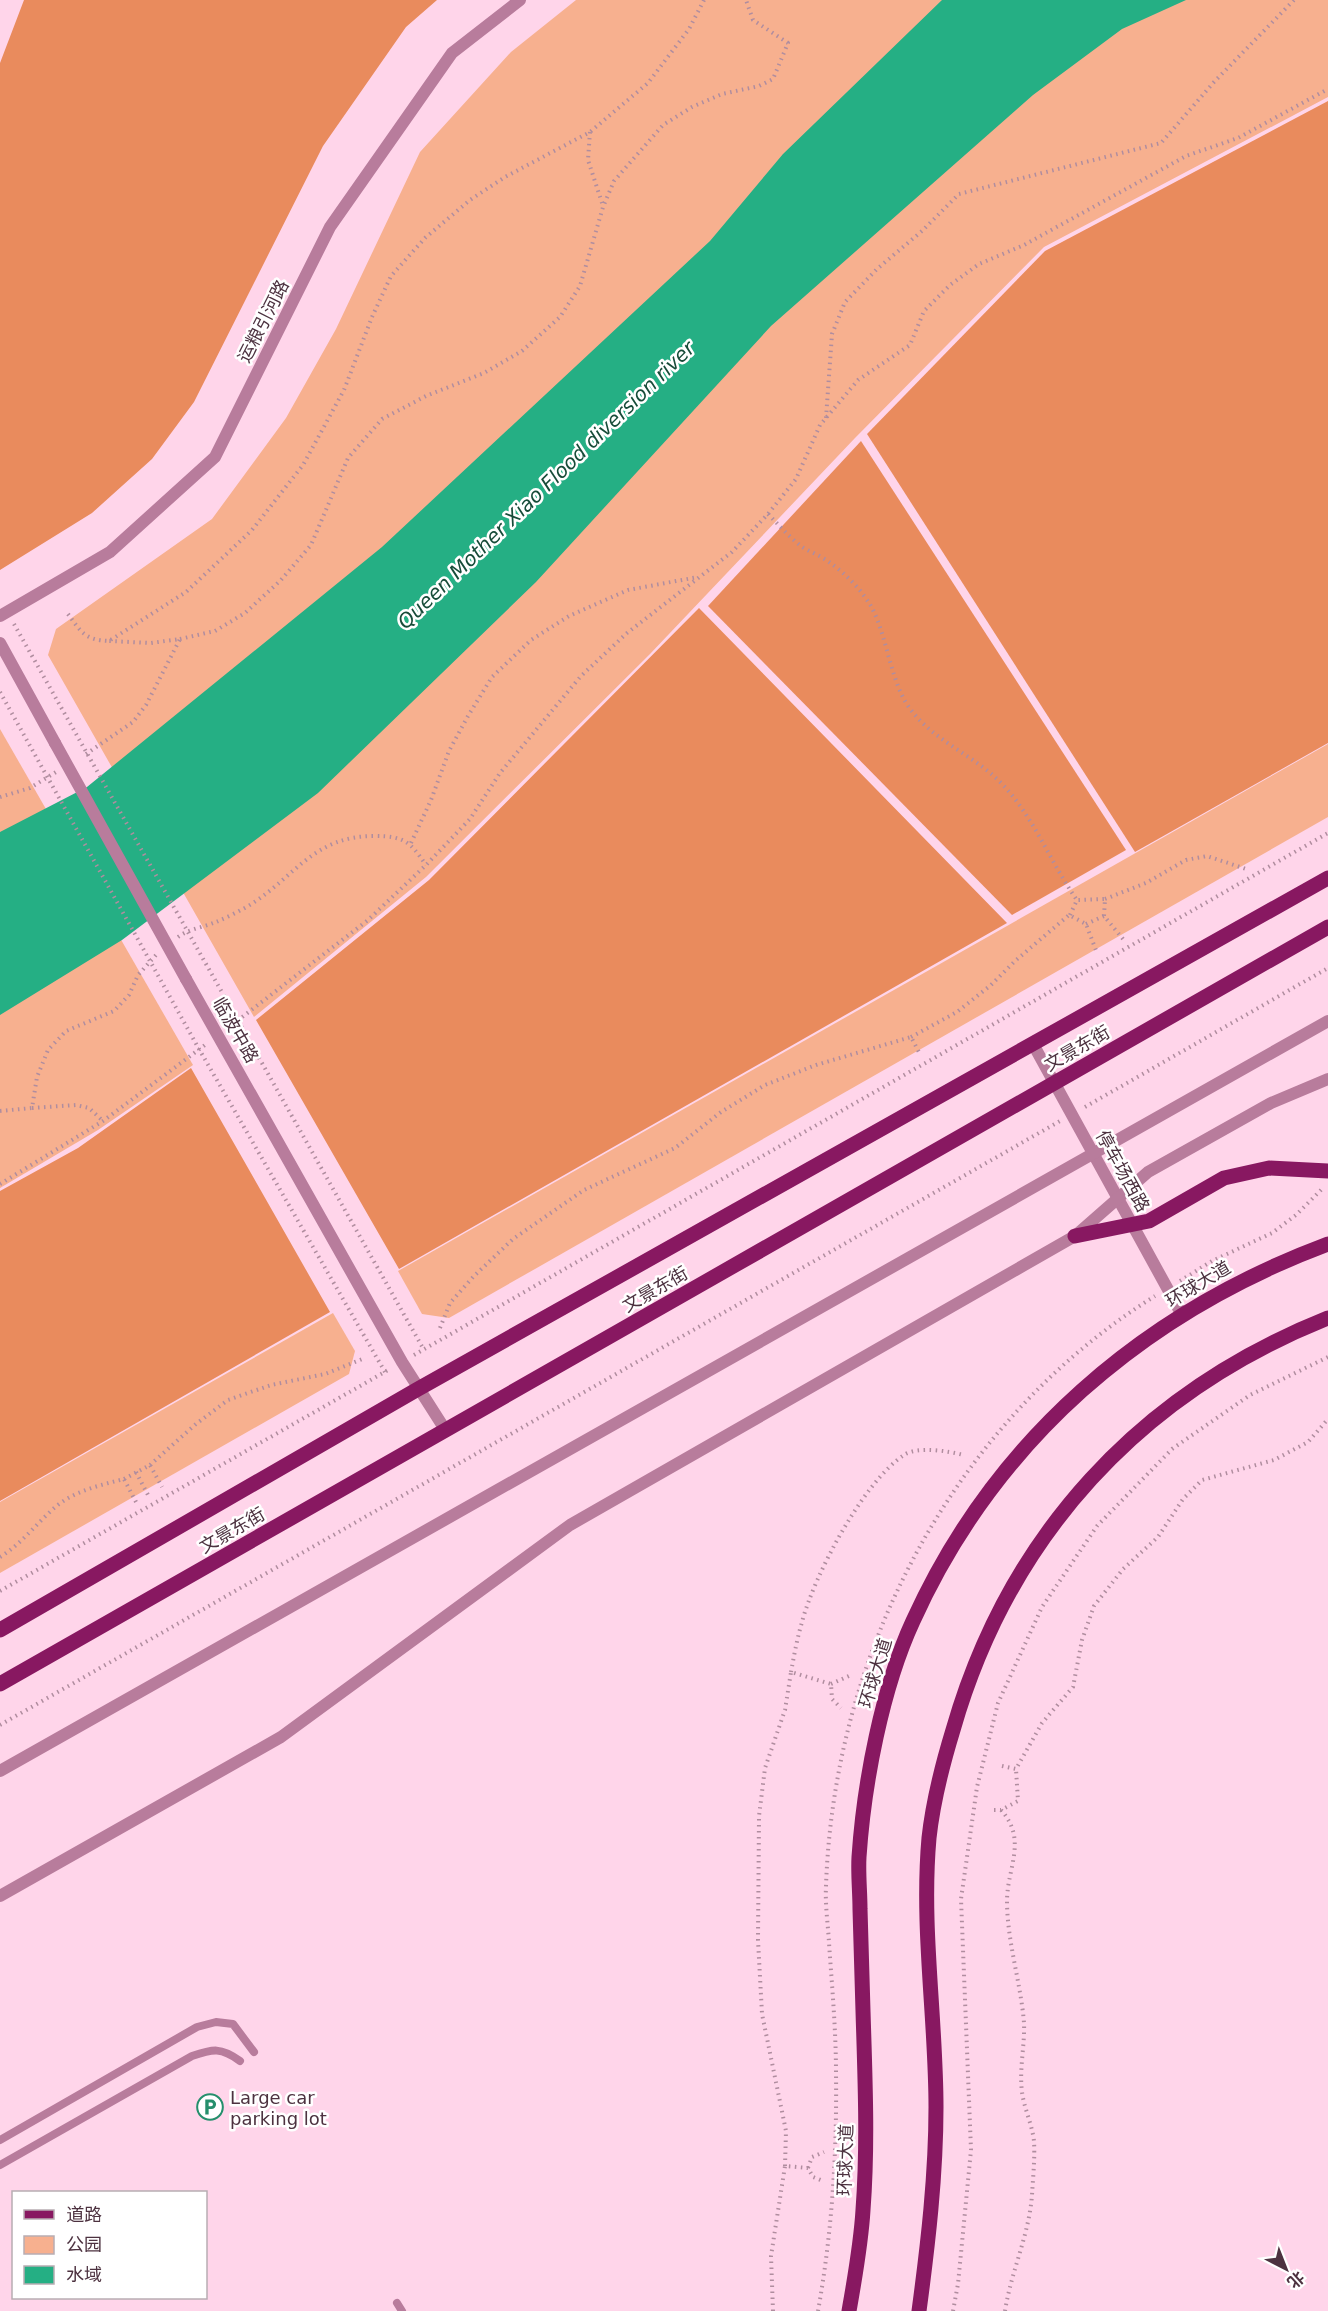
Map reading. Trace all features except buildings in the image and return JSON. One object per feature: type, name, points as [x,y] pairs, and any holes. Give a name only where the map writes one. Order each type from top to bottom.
[{"type":"main road","name":"文景东街","points":[[0,1630],[418,1389],[1328,878]]},
{"type":"main road","name":"文景东街","points":[[0,1684],[1328,927]]},
{"type":"main road","points":[[1075,1236],[1149,1221],[1224,1178],[1269,1168],[1328,1171]]},
{"type":"main road","name":"环球大道","points":[[849,2311],[863,2211],[866,2161],[859,1859],[872,1764],[882,1716],[895,1669],[912,1623],[961,1532],[1015,1459],[1046,1423],[1086,1386],[1121,1357],[1182,1315],[1244,1279],[1328,1244]]},
{"type":"main road","points":[[919,2311],[930,2220],[936,2107],[926,1891],[929,1836],[936,1789],[963,1695],[977,1656],[999,1609],[1036,1547],[1074,1498],[1117,1452],[1180,1399],[1215,1375],[1290,1333],[1328,1318]]},
{"type":"street","name":"运粮引河路","points":[[4,614],[110,552],[215,457],[330,227],[452,53],[520,0]]},
{"type":"street","name":"临波中路","points":[[0,644],[402,1362],[446,1431]]},
{"type":"street","points":[[0,1771],[1328,1021]]},
{"type":"street","name":"停车场西路","points":[[1033,1044],[1182,1315]]},
{"type":"street","points":[[0,1896],[281,1737],[570,1525],[1075,1236],[1148,1173],[1271,1103],[1328,1079]]},
{"type":"lane","points":[[0,2140],[197,2027],[216,2022],[233,2024],[254,2052]]},
{"type":"lane","points":[[0,2165],[192,2056],[209,2050],[228,2051],[240,2061]]},
{"type":"path","points":[[109,641],[186,592],[252,530],[303,465],[344,390],[372,317],[392,276],[425,238],[470,200],[506,177],[590,132],[648,82],[689,29],[704,0]]},
{"type":"path","points":[[68,614],[81,632],[94,640],[151,643],[215,631],[245,613],[281,580],[311,546],[348,458],[382,419],[426,396],[484,373],[522,351],[560,317],[580,286],[603,207],[614,181],[663,125],[693,107],[722,94],[759,86],[773,79],[788,43],[753,20],[746,0]]},
{"type":"path","points":[[826,418],[832,334],[845,302],[877,269],[922,231],[959,194],[1161,142],[1214,82],[1294,0]]},
{"type":"path","points":[[0,1184],[103,1121],[238,1021],[368,920],[470,819],[500,773],[581,676],[627,633],[732,552],[768,514],[796,479],[820,425],[858,380],[910,345],[924,311],[950,285],[979,264],[1024,245],[1186,156],[1238,138],[1328,89]]},
{"type":"path","points":[[590,132],[588,160],[603,207]]},
{"type":"path","points":[[768,514],[801,546],[829,562],[859,589],[872,608],[900,690],[910,710],[929,729],[1001,782],[1018,801],[1035,827],[1062,879],[1077,900]]},
{"type":"path","points":[[411,843],[431,800],[449,752],[468,716],[492,677],[531,640],[569,616],[628,590],[698,577]]},
{"type":"path","name":"临波中路","points":[[4,614],[424,1350]]},
{"type":"path","points":[[78,759],[133,722],[146,705],[180,639]]},
{"type":"path","points":[[0,692],[199,1049],[385,1372]]},
{"type":"path","points":[[0,797],[30,788],[58,771]]},
{"type":"path","points":[[0,1591],[1328,833]]},
{"type":"path","points":[[174,940],[183,934],[217,922],[253,903],[305,859],[332,842],[359,836],[387,836],[411,843],[426,865]]},
{"type":"path","points":[[1077,900],[1105,899],[1146,883],[1186,860],[1207,856],[1246,869]]},
{"type":"path","points":[[1105,899],[1104,916],[1123,939]]},
{"type":"path","points":[[440,1328],[450,1303],[474,1276],[513,1239],[584,1190],[675,1148],[721,1112],[765,1085],[816,1065],[911,1037],[957,1012],[1070,915],[1077,900]]},
{"type":"path","points":[[1070,915],[1086,924],[1097,953]]},
{"type":"path","points":[[1086,924],[1104,916]]},
{"type":"path","points":[[33,1108],[37,1077],[48,1050],[66,1031],[114,1011],[129,995],[138,975],[158,952]]},
{"type":"path","points":[[0,1725],[1328,968]]},
{"type":"path","points":[[911,1037],[920,1054]]},
{"type":"path","points":[[0,1111],[76,1104],[89,1108],[103,1121]]},
{"type":"path","points":[[953,2311],[958,2284],[970,2150],[961,1899],[976,1787],[998,1704],[1042,1607],[1097,1526],[1172,1449],[1251,1395],[1328,1357]]},
{"type":"path","points":[[0,1557],[15,1548],[58,1505],[77,1492],[124,1479],[150,1465],[196,1424],[228,1400],[271,1385],[325,1374],[366,1358]]},
{"type":"path","points":[[994,1810],[1001,1810],[1018,1801],[1016,1769],[1042,1723],[1072,1687],[1082,1640],[1094,1606],[1123,1569],[1158,1537],[1182,1499],[1202,1480],[1274,1460],[1308,1442],[1328,1419]]},
{"type":"path","points":[[772,2311],[771,2256],[785,2166],[786,2131],[762,2014],[758,1940],[759,1816],[765,1768],[785,1710],[802,1621],[819,1576],[872,1485],[905,1453],[942,1449],[963,1455]]},
{"type":"path","points":[[150,1465],[162,1486]]},
{"type":"path","points":[[136,1472],[148,1495]]},
{"type":"path","points":[[124,1479],[136,1502]]},
{"type":"path","points":[[791,1672],[831,1684],[851,1675]]},
{"type":"path","points":[[831,1684],[832,1699],[841,1708]]},
{"type":"path","points":[[1002,1766],[1016,1769]]},
{"type":"path","points":[[1001,1810],[1011,1821],[1014,1840],[1013,1866],[1006,1900],[1015,1978],[1024,2024],[1021,2052],[1022,2092],[1034,2139],[1032,2198],[1023,2247],[1005,2311]]},
{"type":"path","points":[[823,2181],[813,2177],[808,2168],[812,2157],[824,2152]]},
{"type":"path","points":[[785,2166],[808,2168]]},
{"type":"green space","points":[[576,0],[1328,0],[1328,97],[1044,247],[855,438],[650,654],[426,877],[254,1017],[48,655],[56,629],[212,519],[286,418],[336,329],[420,152],[511,52]]},
{"type":"green space","points":[[0,729],[193,1065],[98,1130],[0,1188]]},
{"type":"green space","points":[[1328,744],[1328,817],[449,1318],[422,1314],[398,1271]]},
{"type":"green space","points":[[333,1313],[355,1351],[349,1374],[0,1573],[0,1502]]},
{"type":"shaded area","points":[[24,0],[437,0],[406,27],[323,146],[194,402],[152,459],[92,513],[0,570],[0,63]]},
{"type":"shaded area","points":[[1328,101],[1328,743],[1135,852],[867,434],[1045,251]]},
{"type":"shaded area","points":[[861,441],[1126,850],[1012,915],[708,606]]},
{"type":"shaded area","points":[[699,608],[1007,923],[399,1269],[256,1020],[429,880]]},
{"type":"shaded area","points":[[191,1068],[330,1312],[0,1501],[0,1191],[78,1148]]},
{"type":"water","name":"Queen Mother Xiao Flood diversion river","points":[[942,0],[1186,0],[1122,29],[1033,95],[771,326],[536,582],[318,793],[122,940],[0,1015],[0,832],[87,787],[382,547],[710,241],[783,154]]},
{"type":"place","name":"Large car parking lot","points":[[210,2107]]}]
